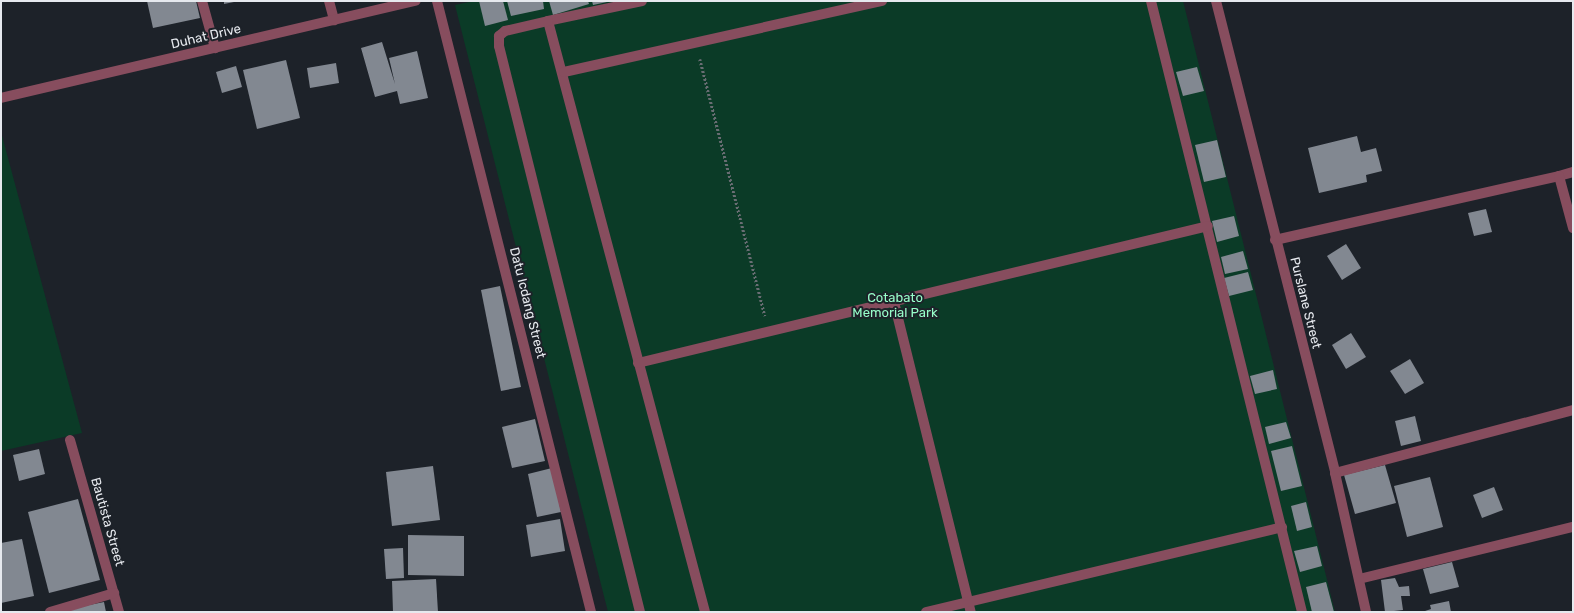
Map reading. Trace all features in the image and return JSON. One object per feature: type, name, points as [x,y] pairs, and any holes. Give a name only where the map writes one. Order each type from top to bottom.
[{"type":"street","points":[[202,1],[215,48]]},
{"type":"street","points":[[329,1],[334,20]]},
{"type":"street","name":"Duhat Drive","points":[[1,98],[416,1]]},
{"type":"street","name":"Datu Icdang Street","points":[[437,1],[591,612]]},
{"type":"street","points":[[640,612],[499,46],[499,36],[505,31],[642,1]]},
{"type":"street","points":[[564,72],[882,1]]},
{"type":"street","points":[[1151,1],[1208,226],[1302,612]]},
{"type":"street","name":"Purslane Street","points":[[1216,1],[1275,240],[1335,473],[1366,612]]},
{"type":"street","points":[[548,21],[564,72],[638,363],[705,612]]},
{"type":"street","points":[[1275,240],[1573,172]]},
{"type":"street","points":[[1559,176],[1573,228]]},
{"type":"street","points":[[638,363],[1208,226]]},
{"type":"street","points":[[894,302],[970,612]]},
{"type":"street","points":[[1335,473],[1573,410]]},
{"type":"street","name":"Bautista Street","points":[[70,440],[119,612]]},
{"type":"street","points":[[926,612],[1282,527]]},
{"type":"street","points":[[1359,579],[1573,527]]},
{"type":"street","points":[[50,612],[114,593]]},
{"type":"path","points":[[696,42],[769,332]]},
{"type":"green space","name":"Cotabato Memorial Park","points":[[474,1],[1183,1],[1335,612],[608,612],[455,5]]},
{"type":"green space","points":[[1,132],[82,433],[1,451]]},
{"type":"building","points":[[147,1],[196,1],[200,18],[153,28]]},
{"type":"building","points":[[224,1],[234,1],[234,2],[224,4]]},
{"type":"building","points":[[479,1],[503,1],[508,20],[485,26]]},
{"type":"building","points":[[507,1],[543,1],[544,9],[511,16]]},
{"type":"building","points":[[549,1],[588,1],[589,4],[553,15]]},
{"type":"building","points":[[592,1],[607,1],[607,2],[593,5]]},
{"type":"building","points":[[382,42],[395,84],[389,58],[417,51],[428,98],[400,104],[397,91],[375,97],[361,48]]},
{"type":"building","points":[[286,60],[300,118],[257,129],[243,70]]},
{"type":"building","points":[[336,63],[339,83],[310,88],[307,68]]},
{"type":"building","points":[[236,66],[242,87],[222,93],[216,72]]},
{"type":"building","points":[[1197,67],[1204,91],[1183,96],[1176,72]]},
{"type":"building","points":[[1357,136],[1361,152],[1376,148],[1382,171],[1366,175],[1367,182],[1319,193],[1308,148]]},
{"type":"building","points":[[1217,140],[1226,177],[1204,182],[1195,145]]},
{"type":"building","points":[[1486,209],[1492,232],[1474,236],[1468,213]]},
{"type":"building","points":[[1234,216],[1239,236],[1217,242],[1212,221]]},
{"type":"building","points":[[1346,244],[1361,268],[1342,280],[1327,256]]},
{"type":"building","points":[[1243,251],[1248,269],[1225,274],[1221,257]]},
{"type":"building","points":[[1248,272],[1253,290],[1229,296],[1224,278]]},
{"type":"building","points":[[500,286],[521,387],[501,391],[481,290]]},
{"type":"building","points":[[1351,333],[1366,357],[1346,369],[1332,345]]},
{"type":"building","points":[[1410,359],[1424,383],[1405,394],[1390,371]]},
{"type":"building","points":[[1273,370],[1277,389],[1255,394],[1250,376]]},
{"type":"building","points":[[1415,416],[1421,441],[1401,446],[1395,421]]},
{"type":"building","points":[[535,419],[545,461],[512,468],[502,427]]},
{"type":"building","points":[[1286,422],[1291,438],[1269,444],[1265,427]]},
{"type":"building","points":[[1292,446],[1302,486],[1281,491],[1271,451]]},
{"type":"building","points":[[39,449],[45,474],[19,481],[13,455]]},
{"type":"building","points":[[1385,465],[1396,503],[1355,514],[1344,475]]},
{"type":"building","points":[[433,466],[440,520],[392,526],[386,472]]},
{"type":"building","points":[[552,468],[561,512],[537,517],[528,474]]},
{"type":"building","points":[[1430,477],[1443,527],[1407,537],[1394,486]]},
{"type":"building","points":[[1494,487],[1503,510],[1482,518],[1473,495]]},
{"type":"building","points":[[78,499],[100,580],[49,593],[28,512]]},
{"type":"building","points":[[1306,502],[1312,527],[1297,531],[1291,506]]},
{"type":"building","points":[[560,519],[565,551],[531,557],[526,525]]},
{"type":"building","points":[[408,535],[464,536],[464,576],[408,575]]},
{"type":"building","points":[[22,539],[34,596],[1,603],[1,543]]},
{"type":"building","points":[[1317,546],[1322,566],[1300,572],[1294,551]]},
{"type":"building","points":[[403,548],[404,578],[386,579],[384,549]]},
{"type":"building","points":[[1452,562],[1459,587],[1430,594],[1423,569]]},
{"type":"building","points":[[1395,578],[1399,587],[1409,586],[1410,596],[1401,596],[1403,610],[1385,612],[1381,580]]},
{"type":"building","points":[[436,579],[438,612],[393,612],[392,581]]},
{"type":"building","points":[[1326,582],[1334,612],[1312,612],[1306,587]]},
{"type":"building","points":[[1449,601],[1451,612],[1422,612],[1431,609],[1430,605]]},
{"type":"building","points":[[104,602],[106,612],[59,612],[59,611]]}]
